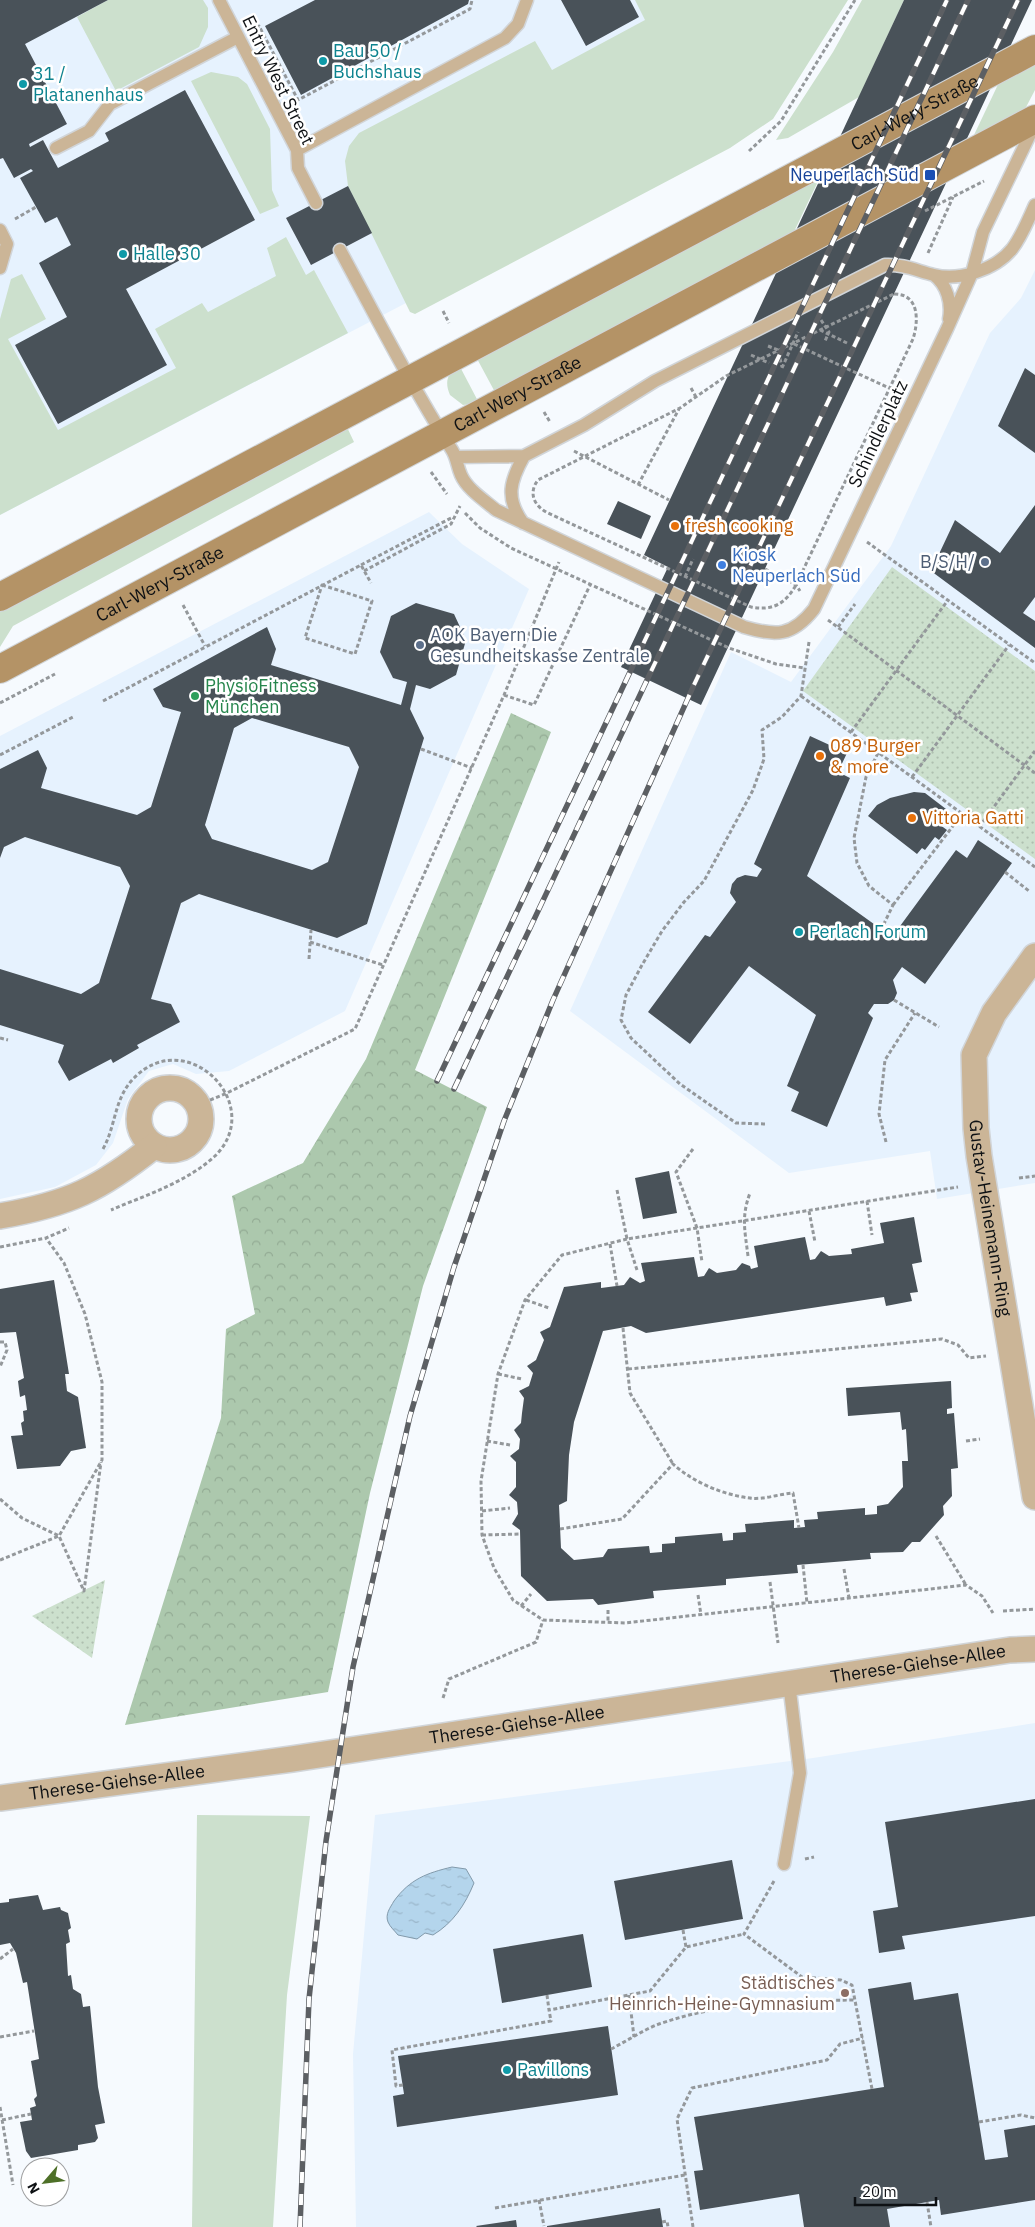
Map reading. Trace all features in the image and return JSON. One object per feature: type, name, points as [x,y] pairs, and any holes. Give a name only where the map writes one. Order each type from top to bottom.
[{"type":"main road","name":"Carl-Wery-Straße","points":[[0,597],[1035,49]]},
{"type":"main road","name":"Carl-Wery-Straße","points":[[0,669],[1035,119]]},
{"type":"street","name":"Gustav-Heinemann-Ring","points":[[1035,956],[994,1013],[974,1055],[976,1128],[1035,1495]]},
{"type":"street","points":[[174,1088],[191,1096],[198,1105],[200,1124],[191,1142],[173,1150],[154,1146],[142,1132],[139,1123],[139,1113],[148,1097],[155,1091],[174,1088]]},
{"type":"street","points":[[0,1216],[49,1206],[78,1196],[103,1184],[154,1146]]},
{"type":"street","name":"Therese-Giehse-Allee","points":[[0,1798],[292,1759],[1010,1650],[1035,1649]]},
{"type":"lane","name":"Entry West Street","points":[[219,0],[297,150],[298,168],[316,203]]},
{"type":"lane","points":[[297,150],[505,38],[518,24],[527,0]]},
{"type":"lane","points":[[56,148],[89,131],[110,104],[238,37]]},
{"type":"lane","name":"Schindlerplatz","points":[[340,250],[409,381],[457,457],[461,475],[471,489],[496,510],[744,627],[763,632],[792,630],[804,622],[814,609],[852,531],[947,329],[972,273],[983,232],[1035,124]]},
{"type":"lane","points":[[457,457],[524,456],[592,420],[655,381],[886,265],[899,264],[934,275],[952,277],[972,273],[996,263],[1011,251],[1035,205]]},
{"type":"lane","points":[[0,230],[8,244],[0,268]]},
{"type":"lane","points":[[934,275],[942,281],[947,292],[950,316],[947,329]]},
{"type":"lane","points":[[523,523],[516,513],[511,490],[512,479],[524,456]]},
{"type":"lane","points":[[784,1864],[800,1773],[789,1683]]},
{"type":"path","points":[[238,37],[259,26],[298,100],[470,9],[472,0]]},
{"type":"path","points":[[749,151],[781,120],[855,0]]},
{"type":"path","points":[[909,297],[894,294],[726,376],[680,408],[538,480],[533,487],[532,495],[541,510],[751,607],[770,608],[780,605],[788,598],[796,585],[916,329],[915,309],[909,297],[953,197]]},
{"type":"path","points":[[443,311],[449,322]]},
{"type":"path","points":[[818,330],[847,343]]},
{"type":"path","points":[[763,344],[778,350]]},
{"type":"path","points":[[793,344],[889,388]]},
{"type":"path","points":[[778,350],[782,368]]},
{"type":"path","points":[[748,354],[769,363]]},
{"type":"path","points":[[691,388],[696,397]]},
{"type":"path","points":[[638,486],[680,408]]},
{"type":"path","points":[[575,452],[638,486],[669,500]]},
{"type":"path","points":[[103,700],[454,516]]},
{"type":"path","points":[[364,570],[451,524]]},
{"type":"path","points":[[852,531],[1035,663]]},
{"type":"path","points":[[198,1105],[227,1093],[355,1029],[504,695],[567,543]]},
{"type":"path","points":[[361,565],[370,583]]},
{"type":"path","points":[[765,569],[796,585]]},
{"type":"path","points":[[504,695],[534,705],[591,583]]},
{"type":"path","points":[[322,585],[372,601],[356,654],[305,638],[322,585]]},
{"type":"path","points":[[851,732],[948,600]]},
{"type":"path","points":[[838,628],[855,604]]},
{"type":"path","points":[[183,605],[205,646]]},
{"type":"path","points":[[765,1124],[736,1123],[680,1084],[630,1038],[622,1020],[626,995],[642,965],[668,923],[684,902],[704,881],[753,790],[764,759],[762,730],[782,717],[801,696],[814,609],[1035,773]]},
{"type":"path","points":[[912,778],[1010,645]]},
{"type":"path","points":[[557,655],[566,661]]},
{"type":"path","points":[[801,696],[1035,867]]},
{"type":"path","points":[[0,755],[73,717]]},
{"type":"path","points":[[421,748],[472,768]]},
{"type":"path","points":[[979,826],[1035,750]]},
{"type":"path","points":[[878,752],[866,777],[854,838],[858,863],[869,886],[893,905]]},
{"type":"path","points":[[881,930],[893,905],[962,814]]},
{"type":"path","points":[[1005,872],[1030,891]]},
{"type":"path","points":[[309,959],[311,930]]},
{"type":"path","points":[[310,942],[383,965]]},
{"type":"path","points":[[894,1000],[939,1027]]},
{"type":"path","points":[[886,1142],[879,1114],[886,1060],[915,1013]]},
{"type":"path","points":[[0,1038],[8,1040]]},
{"type":"path","points":[[694,1150],[676,1172],[696,1228],[702,1262]]},
{"type":"path","points":[[1020,1178],[1035,1176]]},
{"type":"path","points":[[966,1585],[625,1623],[543,1620],[513,1600],[494,1568],[482,1535],[481,1481],[498,1374],[525,1300],[562,1255],[627,1239],[984,1184]]},
{"type":"path","points":[[617,1190],[627,1239],[637,1270]]},
{"type":"path","points":[[748,1256],[743,1221],[744,1208],[750,1193]]},
{"type":"path","points":[[867,1201],[872,1235]]},
{"type":"path","points":[[809,1211],[815,1242]]},
{"type":"path","points":[[0,1499],[22,1518],[59,1536],[84,1591],[102,1460],[102,1382],[85,1314],[64,1263],[46,1238]]},
{"type":"path","points":[[610,1244],[616,1286]]},
{"type":"path","points":[[525,1300],[548,1308]]},
{"type":"path","points":[[623,1328],[630,1393],[673,1464],[680,1470],[720,1492],[752,1499],[793,1493],[799,1528]]},
{"type":"path","points":[[628,1369],[942,1339],[958,1345],[969,1358],[1011,1352]]},
{"type":"path","points":[[0,1342],[5,1342],[7,1350],[0,1367]]},
{"type":"path","points":[[498,1374],[522,1379]]},
{"type":"path","points":[[966,1441],[980,1439]]},
{"type":"path","points":[[487,1442],[510,1445]]},
{"type":"path","points":[[0,1560],[59,1536],[102,1460]]},
{"type":"path","points":[[560,1529],[622,1519],[673,1464]]},
{"type":"path","points":[[482,1511],[510,1508]]},
{"type":"path","points":[[482,1535],[520,1534]]},
{"type":"path","points":[[936,1536],[966,1585],[982,1596],[993,1613]]},
{"type":"path","points":[[803,1565],[807,1603]]},
{"type":"path","points":[[844,1569],[849,1598]]},
{"type":"path","points":[[770,1582],[778,1643]]},
{"type":"path","points":[[521,1606],[531,1594]]},
{"type":"path","points":[[698,1595],[702,1615]]},
{"type":"path","points":[[1003,1611],[1035,1609]]},
{"type":"path","points":[[608,1610],[608,1623]]},
{"type":"path","points":[[443,1698],[449,1679],[536,1642],[543,1620]]},
{"type":"path","points":[[549,2010],[650,1991],[686,1948],[744,1934],[784,1864],[814,1857]]},
{"type":"path","points":[[683,1930],[686,1948]]},
{"type":"path","points":[[744,1934],[802,1977],[841,1980],[852,1986],[872,2089]]},
{"type":"path","points":[[0,1959],[13,1949]]},
{"type":"path","points":[[403,2085],[396,2086],[392,2050],[551,2021],[547,1995]]},
{"type":"path","points":[[629,1995],[634,2037]]},
{"type":"path","points":[[611,2048],[658,2025],[714,2008],[769,2001],[855,2000]]},
{"type":"path","points":[[0,2037],[34,2031]]},
{"type":"path","points":[[693,2227],[677,2119],[692,2088],[827,2060],[840,2044],[862,2038]]},
{"type":"path","points":[[0,2106],[13,2185]]},
{"type":"path","points":[[2,2120],[31,2114]]},
{"type":"path","points":[[979,2122],[1021,2114],[1035,2118]]},
{"type":"path","points":[[495,2208],[685,2175]]},
{"type":"path","points":[[539,2200],[544,2226]]},
{"type":"path","points":[[926,2202],[931,2227]]},
{"type":"path","points":[[662,2222],[667,2221],[668,2227]]},
{"type":"shaded area","points":[[0,0],[822,0],[406,303],[0,515]]},
{"type":"shaded area","points":[[1035,270],[1035,1183],[937,1199],[930,1151],[789,1173],[570,1011],[731,652],[791,682],[891,546],[990,333],[1021,298]]},
{"type":"shaded area","points":[[429,512],[462,544],[529,589],[345,1011],[229,1071],[196,1074],[173,1064],[149,1071],[128,1099],[113,1143],[96,1165],[55,1187],[0,1199],[0,736]]},
{"type":"shaded area","name":"Städtisches Heinrich-Heine-Gymnasium","points":[[1035,1723],[1035,2227],[356,2227],[353,2054],[375,1815],[813,1758]]},
{"type":"green space","points":[[108,0],[203,0],[208,8],[208,27],[199,47],[116,91],[77,17]]},
{"type":"green space","points":[[635,0],[848,0],[773,119],[730,148],[415,314],[410,312],[348,186],[345,161],[349,146],[359,133],[535,41],[552,70],[645,20]]},
{"type":"green space","points":[[862,0],[904,0],[859,97],[788,138],[776,140],[833,52]]},
{"type":"green space","points":[[1035,56],[1035,90],[1024,111],[973,137],[1004,72]]},
{"type":"green space","points":[[211,72],[238,77],[247,84],[270,129],[272,190],[279,206],[260,214],[191,81]]},
{"type":"green space","points":[[823,171],[791,238],[496,394],[475,355]]},
{"type":"green space","points":[[286,237],[306,275],[314,270],[348,333],[0,515],[0,319],[11,279],[22,274],[46,319],[8,339],[58,430],[176,368],[155,329],[202,303],[208,312],[276,276],[267,248]]},
{"type":"green space","points":[[458,363],[479,403],[463,405],[450,395],[447,386],[448,378]]},
{"type":"green space","points":[[345,423],[354,442],[13,626],[0,647],[0,607]]},
{"type":"green space","points":[[892,567],[1035,671],[1035,859],[803,691]]},
{"type":"green space","points":[[511,713],[551,732],[415,1070],[487,1107],[423,1286],[370,1493],[328,1692],[125,1725],[221,1418],[226,1329],[255,1314],[232,1196],[303,1163],[366,1059]]},
{"type":"green space","points":[[105,1580],[92,1658],[32,1616]]},
{"type":"green space","points":[[197,1815],[310,1816],[287,1995],[273,2227],[192,2227]]},
{"type":"water","points":[[452,1867],[466,1869],[474,1883],[458,1913],[447,1925],[433,1935],[425,1933],[417,1939],[398,1935],[390,1926],[387,1916],[388,1911],[400,1893],[420,1878]]},
{"type":"building","name":"Halle 30","points":[[0,0],[108,0],[25,44],[67,124],[29,144],[30,147],[43,140],[58,168],[109,141],[105,133],[185,90],[255,220],[126,289],[167,365],[58,424],[15,345],[67,317],[39,263],[71,245],[57,217],[45,223],[20,178],[33,171],[31,169],[14,178],[3,158],[0,159]]},
{"type":"building","name":"Bau 50 / Buchshaus","points":[[315,0],[469,0],[468,4],[301,95],[265,26]]},
{"type":"building","points":[[561,0],[630,0],[639,17],[586,46]]},
{"type":"building","points":[[904,0],[1032,0],[701,705],[621,667],[668,567],[644,555]]},
{"type":"building","points":[[348,186],[372,233],[311,265],[286,218]]},
{"type":"building","points":[[1025,368],[1035,375],[1035,453],[998,426]]},
{"type":"building","points":[[618,501],[651,516],[641,539],[607,524]]},
{"type":"building","name":"B/S/H/","points":[[1035,505],[1035,597],[1023,613],[1035,621],[1035,648],[931,571],[955,520],[1000,553]]},
{"type":"building","points":[[416,603],[454,614],[466,640],[456,675],[430,689],[416,685],[410,709],[424,738],[367,924],[337,938],[199,894],[181,903],[151,999],[171,1004],[180,1022],[137,1045],[139,1048],[113,1063],[111,1059],[69,1081],[58,1062],[64,1045],[0,1025],[0,969],[81,994],[99,983],[130,886],[120,867],[25,837],[4,847],[0,858],[0,769],[38,750],[47,768],[41,788],[137,815],[151,807],[181,712],[163,707],[153,689],[267,627],[276,649],[271,665],[401,705],[407,682],[393,678],[380,652],[391,616]],"holes":[[[252,718],[349,747],[359,767],[328,862],[312,870],[212,839],[205,825],[234,728]]]},
{"type":"building","name":"Perlach Forum","points":[[810,736],[847,753],[838,772],[850,778],[807,876],[892,937],[956,850],[967,858],[978,840],[1012,863],[925,984],[902,967],[893,980],[897,993],[894,1000],[888,1004],[874,1004],[868,1013],[873,1018],[827,1127],[791,1111],[799,1092],[787,1086],[816,1015],[749,966],[690,1044],[648,1012],[705,935],[710,937],[736,902],[730,893],[732,884],[737,878],[745,875],[757,877],[762,869],[754,864]]},
{"type":"building","points":[[914,792],[925,793],[946,809],[936,822],[947,830],[939,840],[935,837],[925,850],[922,848],[917,854],[868,816],[877,805],[890,798]]},
{"type":"building","points":[[669,1171],[677,1213],[643,1219],[635,1178]]},
{"type":"building","points":[[914,1217],[922,1262],[912,1264],[918,1292],[910,1293],[912,1301],[886,1306],[884,1297],[646,1333],[631,1326],[603,1331],[574,1422],[569,1455],[567,1501],[559,1505],[561,1548],[574,1560],[603,1557],[608,1549],[649,1546],[650,1553],[662,1552],[662,1544],[675,1543],[675,1537],[722,1533],[723,1541],[733,1540],[733,1533],[746,1532],[745,1524],[794,1520],[794,1528],[805,1527],[804,1520],[818,1519],[817,1512],[865,1508],[865,1515],[877,1514],[877,1506],[888,1504],[903,1487],[902,1461],[908,1461],[906,1429],[902,1430],[900,1412],[848,1416],[846,1388],[951,1381],[952,1408],[947,1409],[947,1414],[954,1413],[958,1468],[951,1469],[952,1496],[943,1506],[944,1515],[920,1542],[912,1542],[903,1552],[870,1553],[871,1559],[797,1565],[798,1573],[726,1579],[726,1585],[653,1591],[654,1598],[598,1605],[593,1599],[547,1601],[521,1576],[520,1530],[512,1524],[518,1514],[517,1502],[509,1495],[516,1487],[516,1462],[510,1456],[519,1449],[520,1439],[514,1430],[521,1423],[524,1398],[519,1391],[529,1386],[533,1373],[527,1366],[536,1360],[544,1340],[540,1332],[550,1327],[564,1287],[601,1282],[601,1288],[624,1285],[630,1277],[640,1283],[645,1281],[641,1263],[694,1257],[698,1277],[704,1276],[709,1268],[717,1273],[736,1270],[742,1263],[750,1266],[751,1269],[758,1267],[754,1246],[805,1237],[810,1260],[815,1259],[821,1251],[829,1256],[852,1254],[851,1249],[884,1243],[880,1223]]},
{"type":"building","points":[[54,1280],[69,1374],[65,1374],[67,1391],[78,1397],[86,1448],[71,1451],[60,1466],[17,1469],[11,1436],[23,1435],[21,1423],[24,1421],[23,1411],[27,1410],[25,1395],[20,1397],[18,1381],[24,1378],[16,1332],[0,1333],[0,1289]]},
{"type":"building","points":[[1035,1799],[1035,1916],[902,1936],[905,1949],[879,1953],[873,1911],[898,1907],[885,1822]]},
{"type":"building","points":[[732,1860],[743,1919],[625,1940],[614,1881]]},
{"type":"building","points":[[38,1895],[43,1910],[60,1907],[61,1910],[68,1913],[71,1928],[68,1930],[70,1942],[66,1944],[68,1976],[71,1975],[73,1989],[81,1994],[83,2007],[90,2006],[98,2087],[105,2123],[95,2125],[98,2138],[95,2142],[78,2145],[78,2150],[37,2157],[30,2157],[26,2151],[20,2122],[32,2120],[30,2108],[36,2106],[34,2099],[37,2096],[31,2061],[39,2059],[27,1982],[23,1983],[16,1953],[10,1943],[0,1945],[0,1903],[9,1902],[9,1899]]},
{"type":"building","points":[[583,1934],[592,1987],[502,2003],[493,1949]]},
{"type":"building","points":[[911,1982],[914,2000],[958,1993],[985,2160],[1008,2157],[1004,2130],[1035,2125],[1035,2200],[941,2215],[939,2200],[887,2209],[890,2227],[804,2227],[799,2194],[700,2210],[694,2171],[703,2170],[694,2117],[884,2087],[868,1989]]},
{"type":"building","name":"Pavillons","points":[[608,2026],[618,2095],[397,2127],[393,2096],[404,2094],[398,2056]]},
{"type":"building","points":[[660,2208],[663,2227],[547,2227],[547,2226]]},
{"type":"building","points":[[516,2220],[517,2227],[476,2226]]},
{"type":"railway","points":[[437,1081],[947,0]]},
{"type":"railway","points":[[454,1089],[968,0]]},
{"type":"railway","points":[[300,2227],[309,1999],[326,1841],[353,1667],[410,1416],[454,1267],[504,1121],[553,1000],[693,687],[1018,0]]},
{"type":"place","name":"Bau 50 / Buchshaus","points":[[323,61]]},
{"type":"place","name":"31 / Platanenhaus","points":[[23,84]]},
{"type":"place","name":"Neuperlach Süd","points":[[930,175]]},
{"type":"place","name":"Halle 30","points":[[123,254]]},
{"type":"place","name":"fresh cooking","points":[[675,526]]},
{"type":"place","name":"B/S/H/","points":[[985,562]]},
{"type":"place","name":"Kiosk Neuperlach Süd","points":[[722,565]]},
{"type":"place","name":"AOK Bayern Die Gesundheitskasse Zentrale","points":[[420,645]]},
{"type":"place","name":"PhysioFitness München","points":[[195,696]]},
{"type":"place","name":"089 Burger & more","points":[[820,756]]},
{"type":"place","name":"Vittoria Gatti","points":[[912,818]]},
{"type":"place","name":"Perlach Forum","points":[[799,932]]},
{"type":"place","name":"Städtisches Heinrich-Heine-Gymnasium","points":[[845,1993]]},
{"type":"place","name":"Pavillons","points":[[507,2070]]}]
